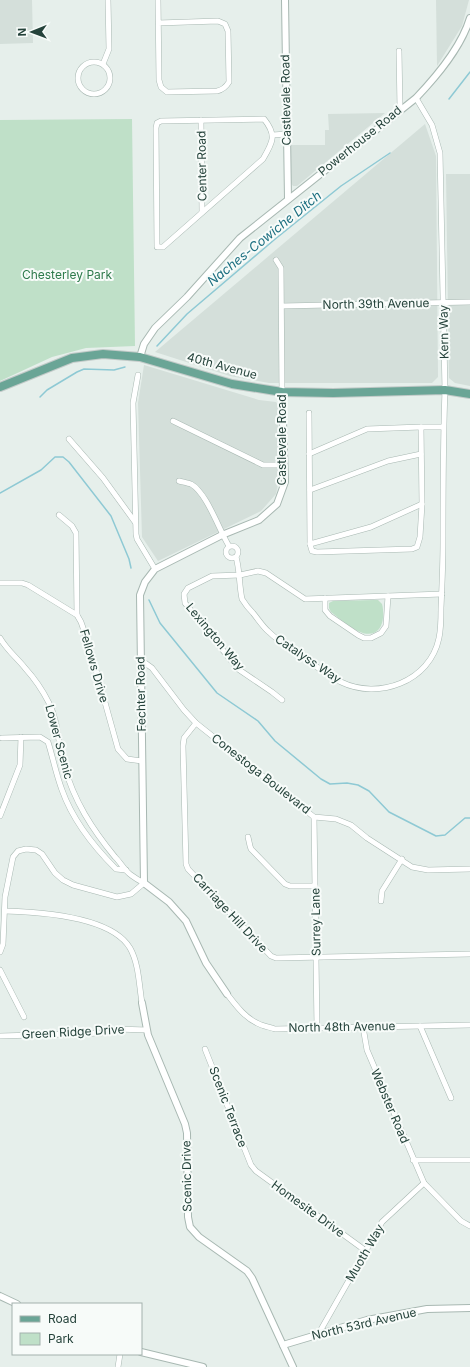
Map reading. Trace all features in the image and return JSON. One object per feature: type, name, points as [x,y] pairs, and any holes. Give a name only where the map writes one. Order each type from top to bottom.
[{"type":"main road","name":"40th Avenue","points":[[0,387],[72,358],[103,354],[140,357],[232,384],[282,392],[333,393],[445,390],[470,394]]},
{"type":"street","points":[[103,64],[109,48],[108,0]]},
{"type":"street","points":[[158,0],[158,23],[159,83],[164,90],[168,92],[217,91],[221,90],[227,85],[229,82],[228,31],[225,24],[218,21],[158,23]]},
{"type":"street","name":"Castlevale Road","points":[[285,0],[288,199]]},
{"type":"street","name":"Powerhouse Road","points":[[140,357],[144,344],[155,328],[187,297],[240,238],[400,109],[416,98],[437,75],[466,31],[470,18]]},
{"type":"street","points":[[399,51],[400,109]]},
{"type":"street","points":[[93,61],[103,64],[107,68],[110,78],[107,88],[98,94],[92,94],[83,90],[78,80],[78,75],[83,66],[93,61]]},
{"type":"street","name":"Kern Way","points":[[416,98],[432,125],[440,153],[445,390],[443,427],[443,573]]},
{"type":"street","points":[[264,119],[271,127],[273,135],[270,148],[263,159],[163,247],[156,247],[157,123],[161,121],[201,120],[264,119]]},
{"type":"street","name":"Center Road","points":[[201,120],[202,212]]},
{"type":"street","points":[[273,135],[286,134]]},
{"type":"street","name":"Castlevale Road","points":[[155,570],[222,536],[259,520],[277,504],[285,482],[282,392],[281,268],[276,260]]},
{"type":"street","name":"North 39th Avenue","points":[[282,306],[470,302]]},
{"type":"street","points":[[138,374],[133,403],[135,522],[137,539],[155,570]]},
{"type":"street","points":[[309,413],[310,544],[312,551],[317,552],[412,549],[417,547],[420,537],[422,504],[420,427]]},
{"type":"street","points":[[173,421],[263,465],[284,465]]},
{"type":"street","points":[[309,454],[367,429],[443,427]]},
{"type":"street","points":[[69,439],[103,478],[135,522]]},
{"type":"street","points":[[310,490],[388,461],[421,454]]},
{"type":"street","name":"Catalyss Way","points":[[179,481],[191,484],[202,494],[222,536],[230,546],[234,546],[238,550],[236,557],[240,575],[242,599],[269,632],[336,680],[353,688],[374,690],[390,688],[409,680],[422,669],[435,649],[439,638],[443,573]]},
{"type":"street","points":[[310,544],[371,527],[422,504]]},
{"type":"street","points":[[59,515],[72,526],[76,533],[77,615]]},
{"type":"street","name":"Catalyss Way","points":[[230,546],[226,552],[227,556],[232,559],[236,557]]},
{"type":"street","name":"Fechter Road","points":[[144,883],[140,595],[145,582],[155,570]]},
{"type":"street","points":[[240,575],[248,572],[262,572],[305,599],[442,594]]},
{"type":"street","name":"Lexington Way","points":[[240,575],[212,576],[206,579],[186,591],[184,594],[185,603],[238,669],[282,700]]},
{"type":"street","name":"Fellows Drive","points":[[0,583],[22,583],[28,585],[77,615],[89,645],[118,749],[127,759],[142,761]]},
{"type":"street","points":[[325,598],[325,610],[330,616],[358,635],[364,638],[371,638],[381,633],[386,626],[388,596]]},
{"type":"street","name":"Lower Scenic","points":[[0,638],[11,653],[26,668],[44,693],[54,715],[64,765],[77,801],[86,818],[102,842],[131,876],[144,883]]},
{"type":"street","name":"Conestoga Boulevard","points":[[141,660],[152,668],[184,710],[196,723],[314,816],[336,819],[344,822],[412,866],[421,869],[470,869]]},
{"type":"street","name":"Carriage Hill Drive","points":[[196,723],[184,738],[183,746],[185,861],[188,869],[271,956],[276,958],[316,958],[470,954]]},
{"type":"street","points":[[0,816],[20,764],[21,737]]},
{"type":"street","points":[[2,738],[40,737],[48,742],[61,790],[71,812],[89,839],[103,856],[116,869],[126,870]]},
{"type":"street","name":"Surrey Lane","points":[[314,816],[317,1028]]},
{"type":"street","points":[[248,837],[251,849],[285,884],[290,886],[315,886]]},
{"type":"street","points":[[0,952],[3,944],[5,897],[13,857],[18,851],[26,849],[36,850],[42,854],[55,873],[63,880],[73,885],[118,897],[131,894],[144,883],[169,902],[186,921],[206,963],[227,994]]},
{"type":"street","points":[[382,901],[382,891],[402,859]]},
{"type":"street","points":[[5,910],[34,912],[79,920],[104,927],[116,933],[123,938],[131,950],[137,966],[142,1003]]},
{"type":"street","points":[[0,970],[24,1017]]},
{"type":"street","name":"North 48th Avenue","points":[[227,994],[242,1012],[258,1024],[275,1029],[470,1025]]},
{"type":"street","name":"Scenic Drive","points":[[142,1003],[146,1030],[185,1124],[187,1133],[188,1217],[190,1227],[199,1237],[247,1271],[256,1286],[293,1367]]},
{"type":"street","points":[[420,1026],[451,1098]]},
{"type":"street","name":"Webster Road","points":[[364,1027],[367,1050],[424,1183],[461,1222],[470,1226]]},
{"type":"street","name":"Green Ridge Drive","points":[[0,1036],[104,1033],[116,1029],[146,1030]]},
{"type":"street","name":"Scenic Terrace","points":[[206,1048],[251,1165]]},
{"type":"street","points":[[413,1160],[470,1160]]},
{"type":"street","name":"Homesite Drive","points":[[251,1165],[256,1171],[366,1251]]},
{"type":"street","name":"Muoth Way","points":[[319,1333],[385,1218],[424,1183]]},
{"type":"street","points":[[0,1296],[15,1303]]},
{"type":"street","name":"North 53rd Avenue","points":[[283,1344],[367,1320],[427,1309],[470,1308]]},
{"type":"street","points":[[142,1352],[203,1367]]},
{"type":"street","points":[[118,1367],[120,1355]]},
{"type":"shaded area","points":[[0,0],[32,0],[33,43],[0,44]]},
{"type":"shaded area","points":[[436,0],[469,0],[462,26],[437,66]]},
{"type":"shaded area","points":[[385,113],[297,186],[293,186],[291,183],[291,145],[325,145],[325,130],[329,130],[328,114]]},
{"type":"shaded area","points":[[425,124],[436,156],[438,377],[432,383],[269,383],[230,376],[155,352]]},
{"type":"shaded area","points":[[446,174],[470,174],[470,386],[455,383],[449,378]]},
{"type":"shaded area","points":[[144,365],[259,400],[276,402],[278,405],[279,479],[276,494],[261,511],[158,561],[142,537],[138,403]]},
{"type":"green space","name":"Chesterley Park","points":[[132,119],[135,346],[86,348],[52,357],[0,381],[0,120]]},
{"type":"green space","points":[[378,600],[382,604],[383,620],[379,629],[374,633],[368,634],[348,625],[331,612],[329,608],[329,603],[333,601]]},
{"type":"waterway","name":"Naches-Cowiche Ditch","points":[[449,99],[470,72]]},
{"type":"waterway","name":"Naches-Cowiche Ditch","points":[[157,346],[187,314],[274,240],[341,186],[390,153]]},
{"type":"waterway","name":"Naches-Cowiche Ditch","points":[[40,397],[47,390],[84,369],[114,370],[125,367]]},
{"type":"waterway","points":[[0,493],[41,470],[55,457],[63,457],[69,462],[111,516],[129,559],[131,568]]},
{"type":"waterway","points":[[149,600],[160,623],[217,693],[258,721],[275,741],[321,779],[330,784],[347,783],[358,785],[369,791],[389,812],[436,836],[445,835],[465,818],[470,818]]}]
